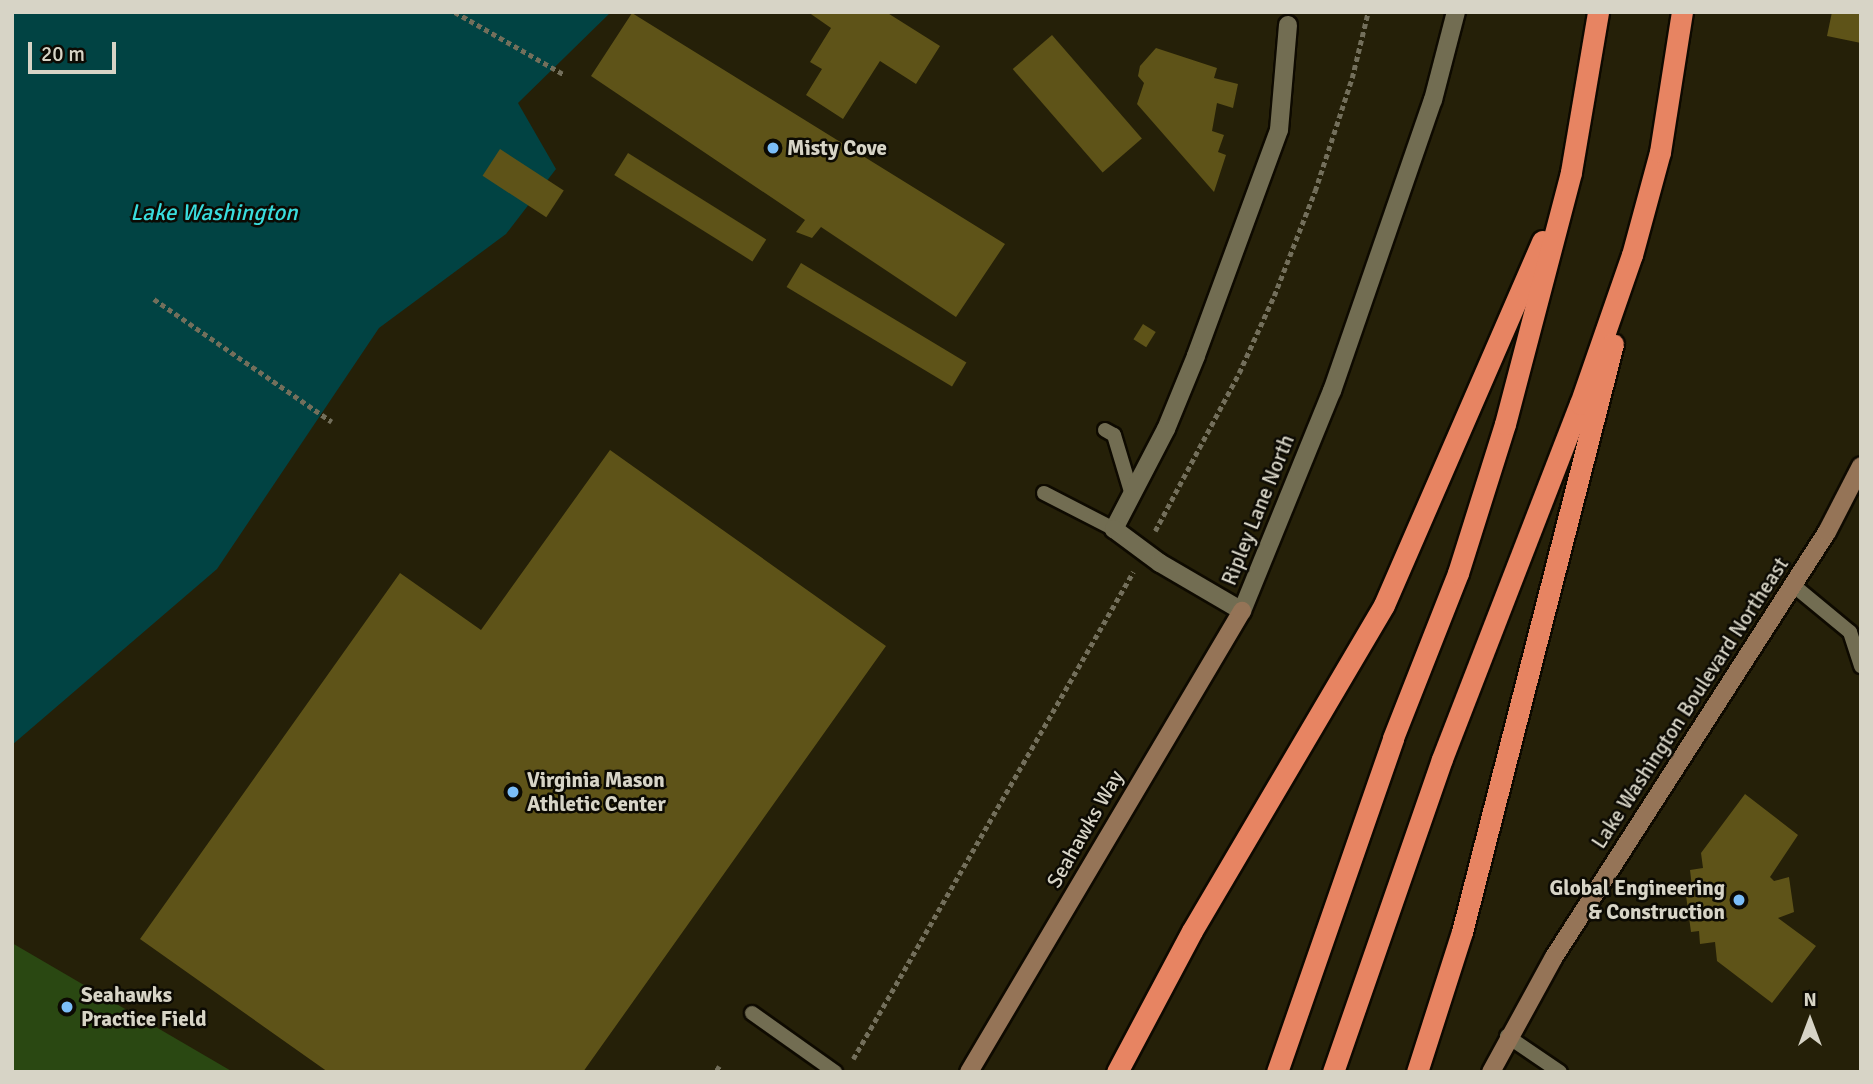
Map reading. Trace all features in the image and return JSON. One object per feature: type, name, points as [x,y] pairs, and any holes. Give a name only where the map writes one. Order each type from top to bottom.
[{"type":"highway","points":[[1277,1072],[1393,738],[1458,573],[1505,424],[1571,172],[1598,12]]},
{"type":"highway","points":[[1417,1072],[1469,905],[1597,418],[1632,255],[1660,152],[1682,12]]},
{"type":"highway","points":[[1117,1072],[1192,931],[1384,605],[1571,172]]},
{"type":"highway","points":[[1333,1072],[1441,759],[1580,404],[1632,255]]},
{"type":"main road","name":"Lake Washington Boulevard Northeast","points":[[1490,1072],[1507,1036],[1793,584],[1861,466]]},
{"type":"main road","name":"Seahawks Way","points":[[969,1072],[1242,611]]},
{"type":"street","name":"Ripley Lane North","points":[[1114,528],[1160,563],[1242,611],[1332,391],[1433,100],[1455,12]]},
{"type":"street","points":[[1114,528],[1166,429],[1224,285],[1279,130],[1288,25]]},
{"type":"lane","points":[[1105,430],[1114,435],[1132,495]]},
{"type":"lane","points":[[1045,493],[1114,528]]},
{"type":"lane","points":[[1793,584],[1850,632],[1861,666]]},
{"type":"lane","points":[[752,1013],[835,1072]]},
{"type":"lane","points":[[1507,1036],[1560,1072]]},
{"type":"path","points":[[455,12],[565,75]]},
{"type":"path","points":[[1155,532],[1239,373],[1274,296],[1315,191],[1359,51],[1368,12]]},
{"type":"path","points":[[154,299],[332,422]]},
{"type":"path","points":[[854,1058],[1133,573]]},
{"type":"path","points":[[716,1067],[724,1072]]},
{"type":"green space","name":"Seahawks Practice Field","points":[[12,943],[233,1072],[12,1072]]},
{"type":"water","name":"Lake Washington","points":[[12,12],[611,12],[518,103],[556,169],[506,234],[379,328],[217,569],[12,745]]},
{"type":"building","points":[[808,12],[886,12],[940,46],[916,84],[880,61],[843,119],[806,95],[822,69],[810,62],[831,28]]},
{"type":"building","points":[[1832,12],[1861,12],[1861,43],[1827,36]]},
{"type":"building","name":"Misty Cove","points":[[632,13],[1005,244],[956,317],[821,227],[812,238],[796,232],[805,220],[591,76]]},
{"type":"building","points":[[1052,35],[1142,138],[1103,173],[1013,69]]},
{"type":"building","points":[[1156,48],[1217,68],[1214,78],[1238,84],[1233,108],[1217,103],[1212,131],[1224,135],[1218,152],[1226,155],[1214,192],[1137,104],[1144,83],[1138,76],[1140,66]]},
{"type":"building","points":[[500,149],[564,190],[546,217],[483,176]]},
{"type":"building","points":[[628,153],[766,239],[752,261],[614,175]]},
{"type":"building","points":[[801,263],[966,362],[952,386],[787,287]]},
{"type":"building","points":[[1143,324],[1156,332],[1146,347],[1133,339]]},
{"type":"building","name":"Virginia Mason Athletic Center","points":[[610,450],[886,646],[583,1072],[328,1072],[140,939],[400,573],[481,630]]},
{"type":"building","name":"Global Engineering & Construction","points":[[1745,794],[1798,835],[1770,877],[1774,881],[1789,877],[1794,912],[1778,918],[1816,946],[1772,1003],[1717,961],[1715,942],[1700,944],[1699,931],[1691,932],[1685,888],[1692,887],[1690,870],[1703,868],[1701,853]]},
{"type":"place","name":"Misty Cove","points":[[773,148]]},
{"type":"place","name":"Virginia Mason Athletic Center","points":[[513,792]]},
{"type":"place","name":"Global Engineering & Construction","points":[[1739,900]]},
{"type":"place","name":"Seahawks Practice Field","points":[[67,1007]]}]
